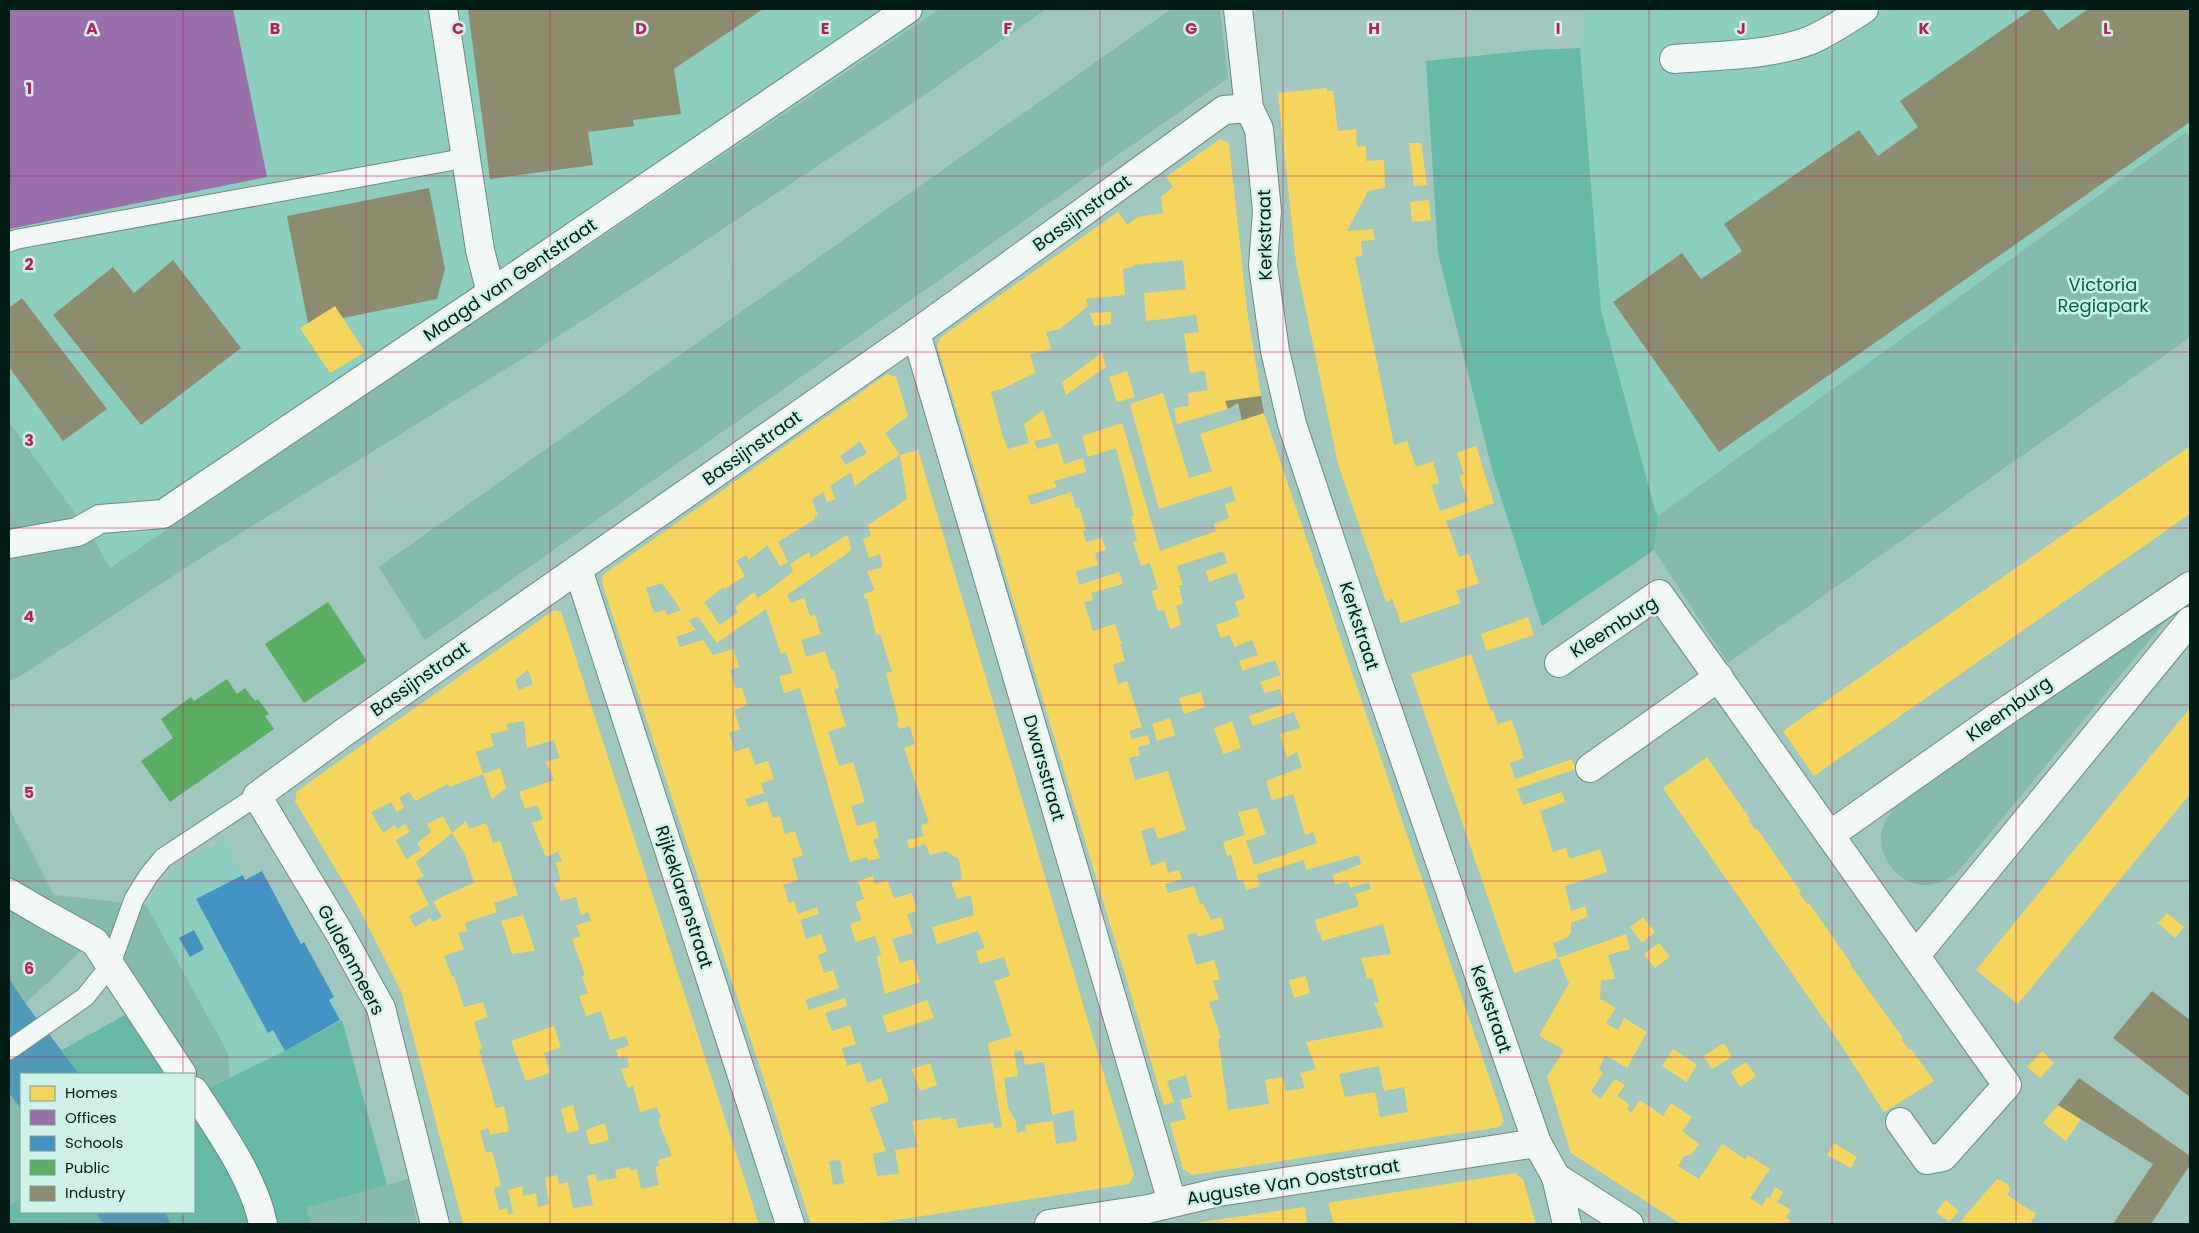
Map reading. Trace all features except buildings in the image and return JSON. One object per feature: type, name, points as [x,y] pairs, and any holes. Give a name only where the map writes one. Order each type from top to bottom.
[{"type":"street","points":[[442,9],[480,250],[491,293]]},
{"type":"street","name":"Maagd van Gentstraat","points":[[9,544],[78,532],[100,520],[163,514],[908,9]]},
{"type":"street","name":"Kerkstraat","points":[[1238,9],[1250,108],[1260,129],[1267,211],[1263,266],[1274,351],[1292,424],[1370,659],[1537,1143],[1556,1177],[1567,1224]]},
{"type":"street","points":[[1674,59],[1775,49],[1793,45],[1810,40],[1864,9]]},
{"type":"street","name":"Bassijnstraat","points":[[257,796],[346,730],[916,333],[1224,110],[1250,108]]},
{"type":"street","name":"Dwarsstraat","points":[[916,333],[1172,1202]]},
{"type":"street","name":"Rijkeklarenstraat","points":[[578,569],[790,1224]]},
{"type":"street","name":"Kleemburg","points":[[1830,834],[2000,715],[2190,586]]},
{"type":"street","name":"Kleemburg","points":[[1559,663],[1659,594],[2007,1085],[1943,1157],[1927,1160],[1900,1122]]},
{"type":"street","points":[[1916,955],[2190,622]]},
{"type":"street","points":[[1590,768],[1719,678]]},
{"type":"street","name":"Guldenmeers","points":[[257,796],[339,932],[381,1008],[435,1224]]},
{"type":"street","points":[[9,893],[95,942],[181,1073]]},
{"type":"street","points":[[195,1094],[218,1128],[248,1181],[263,1224]]},
{"type":"street","name":"Auguste Van Ooststraat","points":[[1049,1224],[1148,1209],[1219,1192],[1537,1143]]},
{"type":"street","points":[[1556,1177],[1629,1224]]},
{"type":"lane","points":[[9,242],[466,158]]},
{"type":"lane","points":[[9,1050],[85,997],[110,966],[134,899],[149,874],[163,858],[257,796]]},
{"type":"shaded area","points":[[9,9],[940,9],[110,568],[95,541],[9,422]]},
{"type":"shaded area","points":[[1588,9],[2190,9],[2190,137],[2186,132],[1658,516],[1621,391],[1601,310],[1580,48]]},
{"type":"shaded area","points":[[1580,48],[1601,310],[1658,516],[1654,550],[1542,626],[1493,473],[1438,253],[1426,61],[1534,50]]},
{"type":"shaded area","points":[[225,840],[245,880],[262,871],[301,943],[304,942],[334,997],[387,1185],[290,1213],[228,1053],[146,905],[175,868]]},
{"type":"shaded area","points":[[130,1012],[166,1073],[78,1073],[62,1050]]},
{"type":"shaded area","points":[[342,1020],[387,1185],[306,1208],[310,1224],[171,1224],[166,1213],[195,1213],[195,1095],[285,1051]]},
{"type":"shaded area","points":[[20,1199],[20,1213],[96,1213],[103,1224],[9,1224],[9,1206]]},
{"type":"green space","points":[[940,9],[1046,9],[929,92],[676,260],[554,339],[196,561],[9,682],[9,422],[95,541],[110,568]]},
{"type":"green space","points":[[1171,9],[1220,9],[1228,78],[425,640],[379,567]]},
{"type":"green space","name":"Victoria Regiapark","points":[[2186,132],[2190,137],[2190,339],[1728,663],[1654,550],[1658,516]]},
{"type":"green space","points":[[2172,613],[1957,873],[1941,882],[1919,885],[1910,882],[1894,871],[1884,854],[1881,845],[1881,835],[1884,824],[1894,808]]},
{"type":"green space","points":[[9,808],[54,895],[146,905],[228,1053],[230,1077],[195,1094],[195,1073],[178,1073],[86,946],[25,1004],[9,978]]},
{"type":"green space","points":[[9,1093],[20,1108],[20,1199],[9,1206]]},
{"type":"green space","points":[[408,1179],[417,1224],[310,1224],[306,1208]]},
{"type":"water","points":[[9,978],[25,1003],[78,1073],[20,1073],[20,1108],[9,1093]]},
{"type":"water","points":[[96,1213],[166,1213],[171,1224],[103,1224]]},
{"type":"railway","points":[[9,708],[206,578],[687,276],[939,107],[1079,9]]},
{"type":"railway","points":[[9,731],[220,593],[646,329],[918,148],[1118,9]]}]
